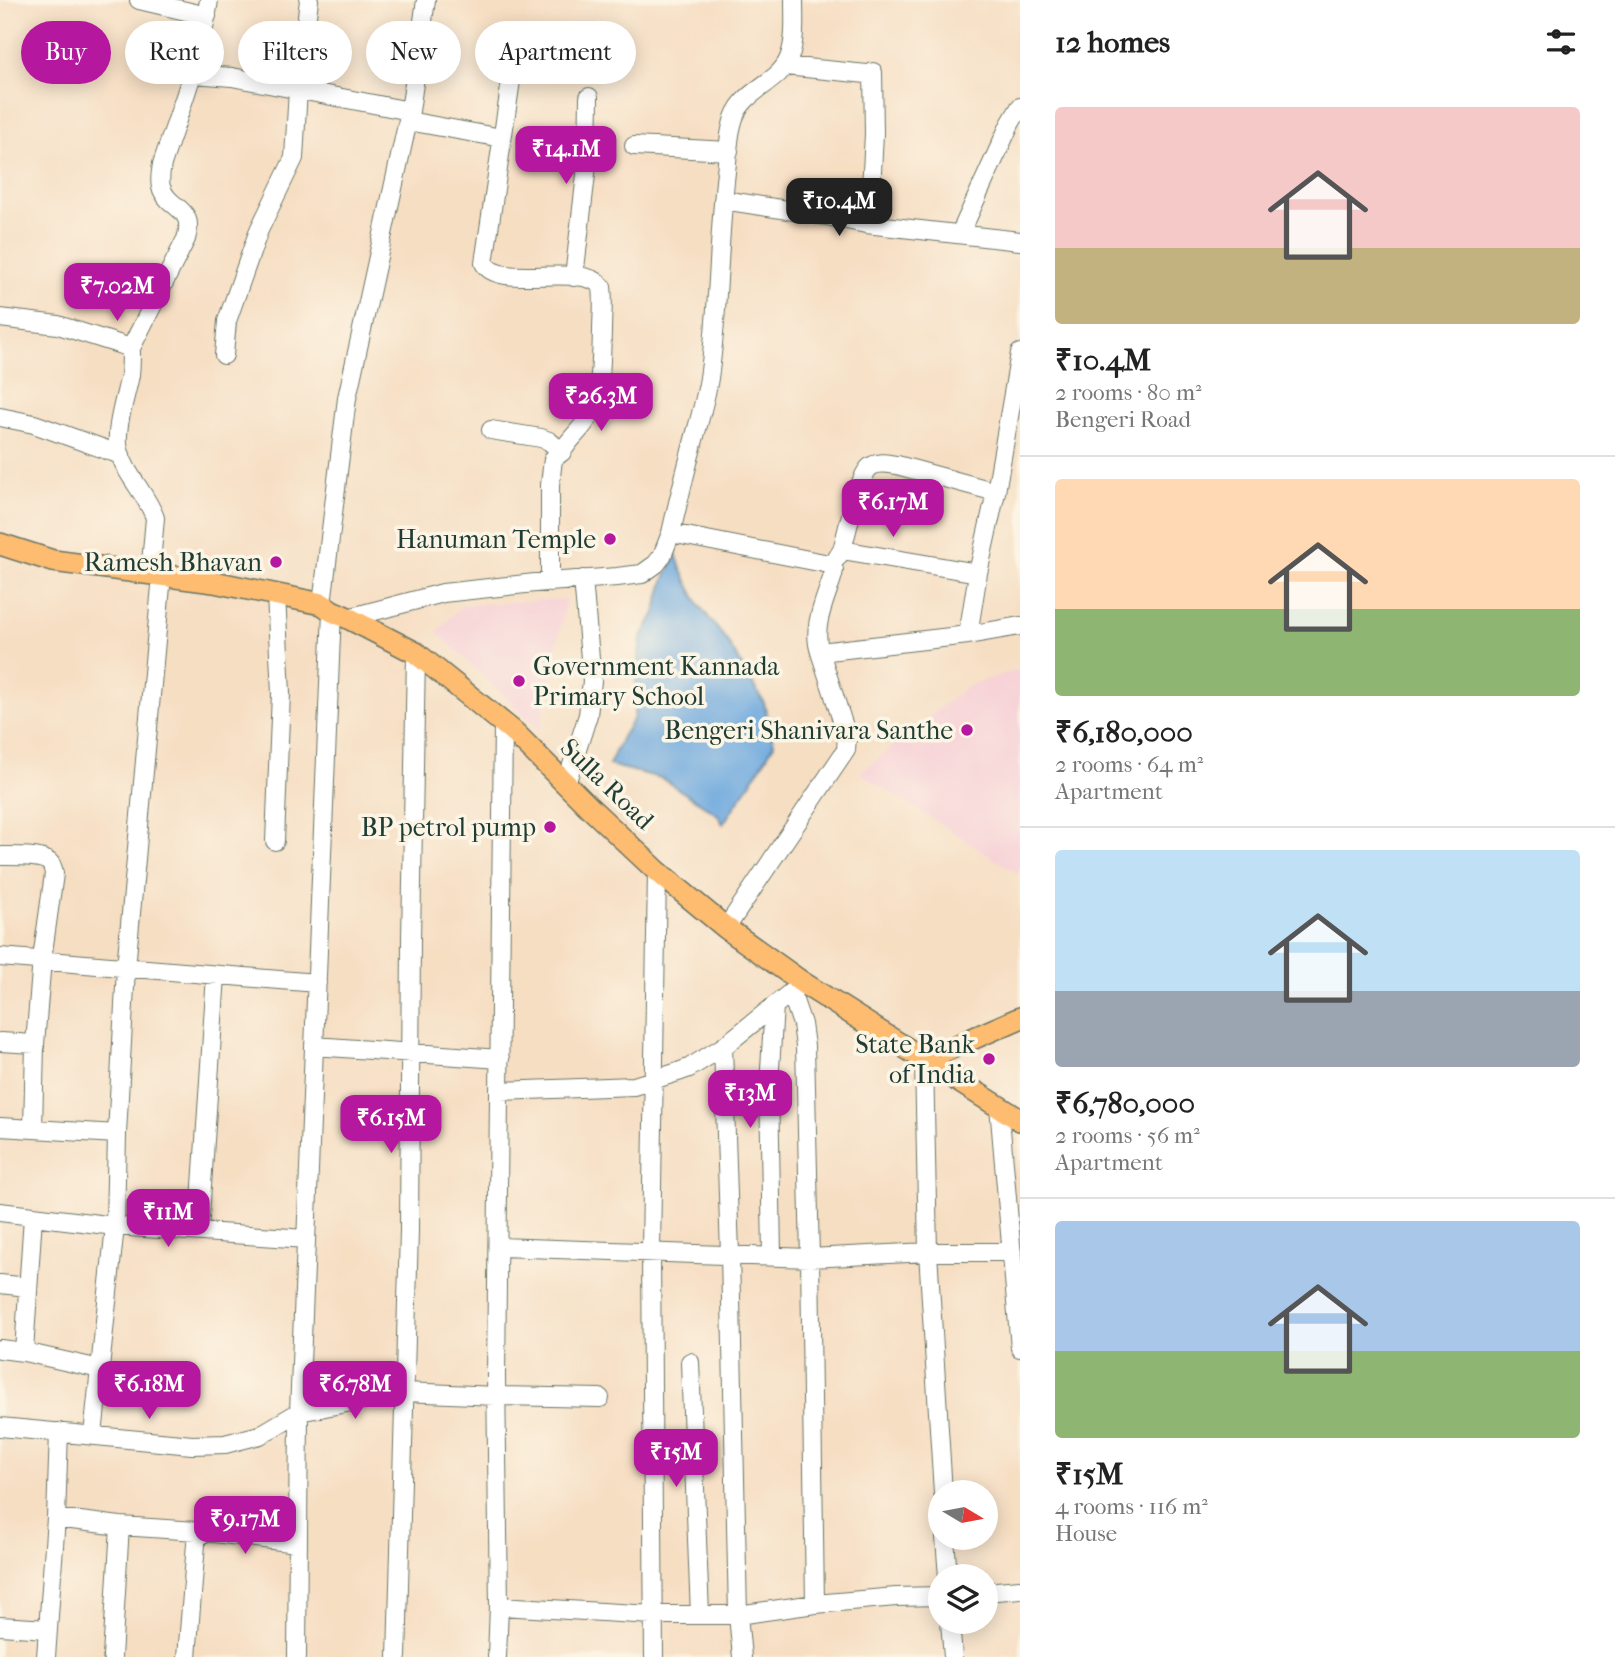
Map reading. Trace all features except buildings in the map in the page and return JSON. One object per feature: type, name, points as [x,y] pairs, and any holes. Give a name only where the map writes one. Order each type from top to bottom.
[{"type":"main road","name":"Sulla Road","points":[[0,544],[53,561],[214,582],[276,595],[334,611],[416,653],[503,724],[657,871],[797,988],[921,1056],[1020,1120]]},
{"type":"main road","points":[[924,1060],[1020,1018]]},
{"type":"street","points":[[139,0],[208,8]]},
{"type":"street","points":[[224,355],[227,321],[258,230],[294,158],[298,89],[310,0]]},
{"type":"street","points":[[297,1657],[299,1412],[334,611],[347,398],[409,116],[426,0]]},
{"type":"street","points":[[334,611],[443,593],[617,578],[642,573],[656,564],[671,533],[709,381],[731,126],[734,114],[753,91],[785,66],[792,46],[794,0]]},
{"type":"street","points":[[785,66],[870,73],[874,133],[866,224]]},
{"type":"street","points":[[224,76],[298,89],[502,138]]},
{"type":"street","points":[[93,1435],[114,1226],[126,968],[156,575],[155,518],[124,463],[118,439],[130,372],[131,348],[189,229],[185,214],[168,198],[161,186],[160,177],[190,84]]},
{"type":"street","points":[[510,84],[484,254],[486,269],[504,275],[574,276],[592,279],[602,287],[601,369],[597,395],[591,413],[582,427],[553,459],[550,485],[550,583]]},
{"type":"street","points":[[574,276],[588,157],[589,97]]},
{"type":"street","points":[[961,234],[1020,107]]},
{"type":"street","points":[[634,146],[729,151]]},
{"type":"street","points":[[723,201],[866,224],[1020,241]]},
{"type":"street","points":[[0,318],[58,325],[131,348]]},
{"type":"street","points":[[968,635],[1020,353]]},
{"type":"street","points":[[0,417],[34,424],[121,454]]},
{"type":"street","points":[[491,430],[541,438],[562,452]]},
{"type":"street","points":[[726,928],[846,750],[847,736],[817,644],[817,632],[833,575],[832,566],[842,550],[863,476],[873,465],[883,463],[996,492]]},
{"type":"street","points":[[671,533],[826,562],[832,566]]},
{"type":"street","points":[[842,550],[978,573]]},
{"type":"street","points":[[566,784],[588,715],[592,681],[583,579]]},
{"type":"street","points":[[275,841],[281,693],[276,595]]},
{"type":"street","points":[[820,652],[968,635],[1020,626]]},
{"type":"street","points":[[397,1657],[410,1231],[416,653]]},
{"type":"street","points":[[497,1657],[499,1606],[496,1396],[503,724]]},
{"type":"street","points":[[0,856],[40,858],[53,867],[41,959],[33,1129]]},
{"type":"street","points":[[654,1657],[650,1251],[657,871]]},
{"type":"street","points":[[0,957],[317,983]]},
{"type":"street","points":[[199,1231],[216,975]]},
{"type":"street","points":[[500,1091],[634,1086],[689,1068],[723,1047],[797,988]]},
{"type":"street","points":[[797,988],[805,1046],[815,1604]]},
{"type":"street","points":[[772,1256],[769,1084],[774,1006]]},
{"type":"street","points":[[0,1042],[35,1044]]},
{"type":"street","points":[[314,1046],[500,1059]]},
{"type":"street","points":[[723,1047],[741,1657]]},
{"type":"street","points":[[924,1060],[928,1252],[942,1480]]},
{"type":"street","points":[[999,1106],[1020,1348]]},
{"type":"street","points":[[0,1127],[117,1134]]},
{"type":"street","points":[[0,1212],[114,1226],[306,1239]]},
{"type":"street","points":[[24,1352],[33,1216]]},
{"type":"street","points":[[498,1247],[810,1258],[928,1252],[1012,1252]]},
{"type":"street","points":[[0,1284],[28,1287]]},
{"type":"street","points":[[0,1349],[100,1369]]},
{"type":"street","points":[[690,1362],[700,1615]]},
{"type":"street","points":[[0,1428],[192,1444],[225,1444],[260,1435],[299,1412],[404,1392],[600,1398]]},
{"type":"street","points":[[46,1657],[59,1432]]},
{"type":"street","points":[[55,1518],[298,1543]]},
{"type":"street","points":[[112,1657],[120,1526]]},
{"type":"street","points":[[187,1657],[197,1531]]},
{"type":"street","points":[[998,1591],[1020,1589]]},
{"type":"street","points":[[499,1606],[653,1615],[738,1615],[815,1604],[928,1596]]},
{"type":"street","points":[[0,1626],[48,1629]]},
{"type":"street","points":[[951,1634],[953,1657]]},
{"type":"shaded area","name":"Government Kannada Primary School","points":[[566,599],[540,730],[437,632],[462,605]]},
{"type":"shaded area","name":"Bengeri Shanivara Santhe","points":[[1020,671],[1020,875],[860,773],[967,686]]},
{"type":"water","points":[[676,554],[699,605],[727,641],[764,703],[774,744],[723,824],[717,814],[661,778],[609,765],[634,718],[641,638],[655,613],[665,578]]},
{"type":"place","name":"Hanuman Temple","points":[[610,539]]},
{"type":"place","name":"Ramesh Bhavan","points":[[276,562]]},
{"type":"place","name":"Government Kannada Primary School","points":[[519,681]]},
{"type":"place","name":"Bengeri Shanivara Santhe","points":[[967,730]]},
{"type":"place","name":"BP petrol pump","points":[[550,827]]},
{"type":"place","name":"State Bank of India","points":[[989,1059]]}]
